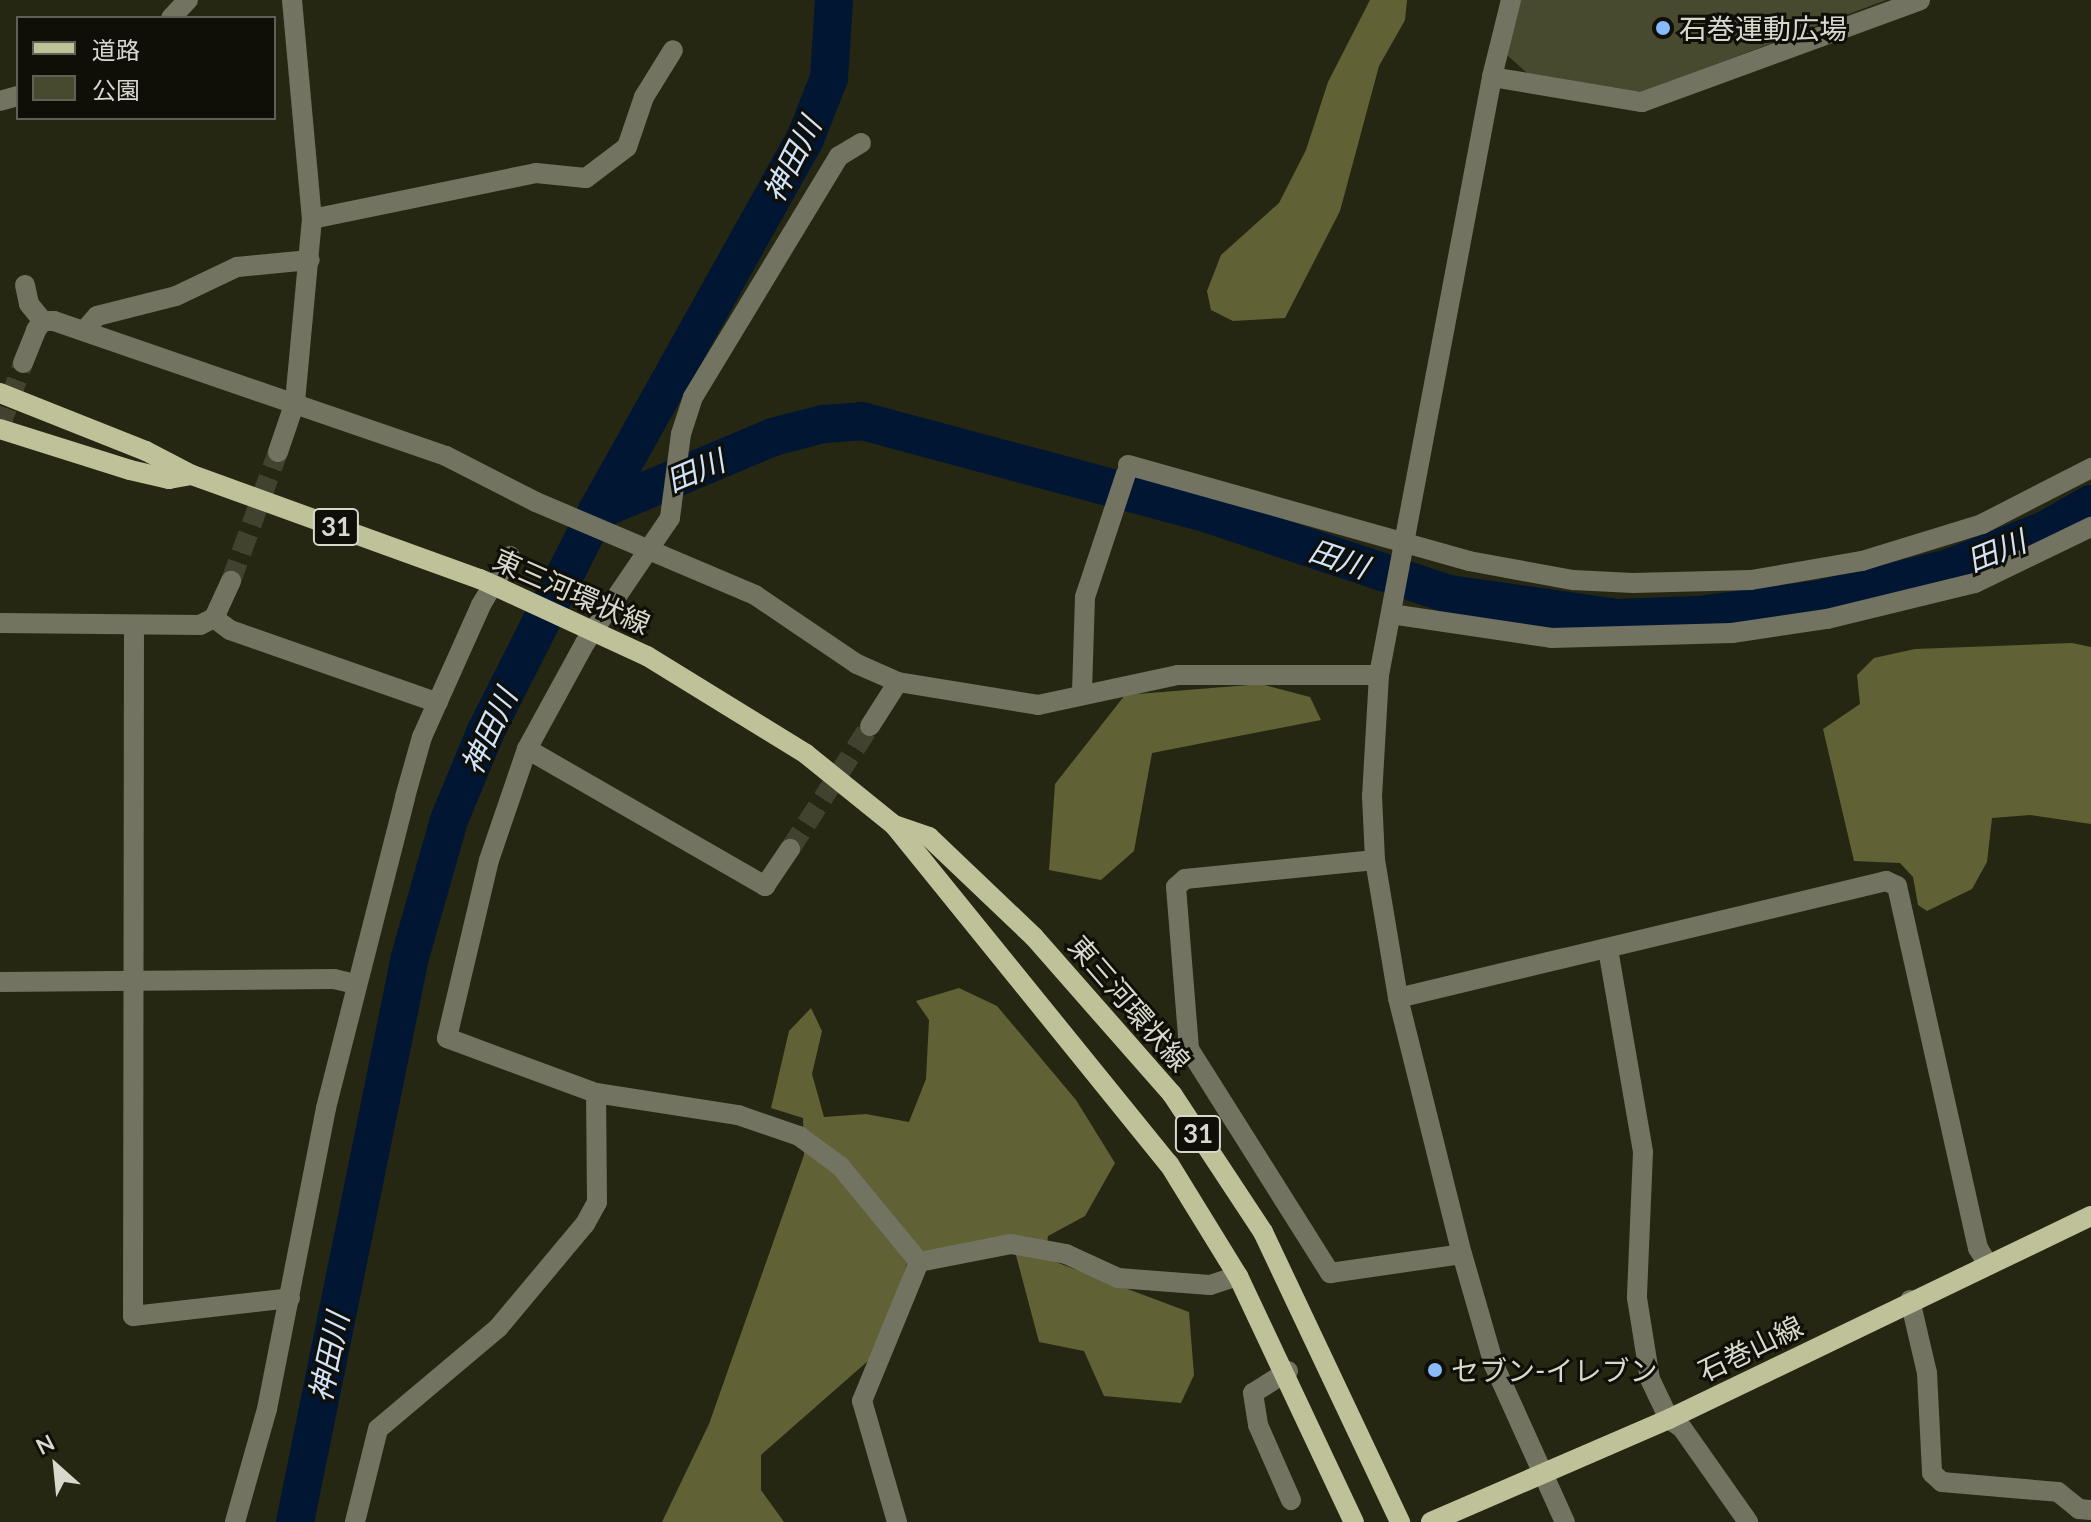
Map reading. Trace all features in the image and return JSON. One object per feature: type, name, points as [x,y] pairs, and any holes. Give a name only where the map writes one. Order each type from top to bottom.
[{"type":"main road","name":"東三河環状線","points":[[0,393],[146,451],[192,475],[480,579],[647,656],[806,754],[894,825],[1169,1164],[1238,1276],[1288,1371],[1354,1522]]},
{"type":"main road","name":"東三河環状線","points":[[0,429],[130,470],[169,479],[192,475]]},
{"type":"main road","name":"東三河環状線","points":[[894,825],[929,837],[1034,937],[1172,1094],[1263,1232],[1400,1522]]},
{"type":"main road","name":"石巻山線","points":[[1431,1522],[1669,1419],[1910,1300],[2091,1216]]},
{"type":"street","points":[[173,16],[188,0]]},
{"type":"street","points":[[278,452],[295,402],[312,219],[292,0]]},
{"type":"street","points":[[1511,0],[1492,77],[1379,675],[1375,860],[1398,998],[1462,1254],[1494,1365],[1541,1476],[1565,1522]]},
{"type":"street","points":[[1492,77],[1642,102],[1920,0]]},
{"type":"street","points":[[312,219],[536,173],[586,178],[627,147],[644,97],[673,50]]},
{"type":"street","points":[[861,143],[839,156],[693,397],[677,456],[670,518],[585,643],[527,749],[489,860],[447,1038],[596,1093],[738,1115],[799,1136],[840,1166],[919,1262]]},
{"type":"street","points":[[84,331],[97,316],[176,296],[237,267],[310,260]]},
{"type":"street","points":[[25,285],[29,304],[43,321],[84,331],[446,456],[536,502],[755,595],[857,664],[898,682],[1038,705],[1082,692],[1178,675],[1379,675]]},
{"type":"street","points":[[23,363],[43,321]]},
{"type":"street","points":[[1082,692],[1085,597],[1127,469],[1403,550],[1573,580],[1751,580],[1813,572],[1918,546],[1982,524],[2091,468]]},
{"type":"street","points":[[1392,608],[1551,638],[1732,633],[1827,619],[1975,583],[2091,527]]},
{"type":"street","points":[[235,1522],[267,1409],[355,984],[405,797],[438,703],[481,605],[510,556]]},
{"type":"street","points":[[0,623],[200,625],[214,618],[231,581]]},
{"type":"street","points":[[214,618],[230,630],[438,703]]},
{"type":"street","points":[[134,625],[133,1316],[290,1298]]},
{"type":"street","points":[[870,726],[898,682]]},
{"type":"street","points":[[527,749],[765,886],[790,849]]},
{"type":"street","points":[[1375,860],[1185,879],[1176,887],[1189,1049],[1330,1273],[1462,1254]]},
{"type":"street","points":[[1398,998],[1886,881],[1897,886],[1978,1248],[1987,1263]]},
{"type":"street","points":[[1608,949],[1643,1152],[1637,1298],[1650,1379],[1669,1419],[1682,1428],[1748,1522]]},
{"type":"street","points":[[0,982],[334,979],[355,984]]},
{"type":"street","points":[[355,1522],[378,1429],[498,1328],[597,1202],[596,1093]]},
{"type":"street","points":[[919,1262],[1011,1244],[1066,1254],[1118,1278],[1210,1285],[1238,1276]]},
{"type":"street","points":[[897,1522],[862,1401],[919,1262]]},
{"type":"street","points":[[1910,1300],[1927,1373],[1932,1473],[1942,1482],[2058,1492],[2079,1509],[2091,1510]]},
{"type":"street","points":[[1288,1371],[1253,1393],[1258,1425],[1291,1500]]},
{"type":"green space","points":[[1370,0],[1407,0],[1405,20],[1379,66],[1340,211],[1285,318],[1233,321],[1211,310],[1207,291],[1221,255],[1279,203],[1306,150],[1328,82]]},
{"type":"green space","name":"石巻運動広場","points":[[1521,0],[1886,0],[1642,92],[1527,73],[1507,55]]},
{"type":"green space","points":[[2072,643],[2091,647],[2091,824],[2030,815],[1992,818],[1987,862],[1972,889],[1927,911],[1918,905],[1913,877],[1900,863],[1854,861],[1823,729],[1860,704],[1857,675],[1874,658],[1915,649]]},
{"type":"green space","points":[[1261,684],[1310,697],[1321,720],[1152,753],[1134,851],[1101,880],[1049,870],[1055,784],[1125,695]]},
{"type":"green space","points":[[959,988],[997,1006],[1076,1100],[1115,1163],[1085,1216],[1048,1236],[1045,1258],[1189,1312],[1194,1375],[1181,1403],[1104,1396],[1084,1351],[1039,1342],[1012,1240],[908,1261],[877,1353],[761,1455],[761,1490],[784,1522],[662,1522],[709,1424],[804,1155],[803,1118],[771,1108],[789,1031],[811,1008],[822,1031],[812,1074],[824,1117],[866,1114],[909,1122],[926,1079],[929,1020],[916,1001]]},
{"type":"waterway","name":"神田川","points":[[295,1522],[410,957],[449,820],[485,733],[597,511],[805,139],[829,78],[834,0]]},
{"type":"waterway","name":"田川","points":[[597,511],[773,437],[823,424],[862,421],[1199,511],[1449,594],[1617,618],[1699,615],[1820,599],[1949,568],[2045,530],[2091,504]]},
{"type":"tunnel","points":[[0,427],[23,363]]},
{"type":"tunnel","points":[[231,581],[278,452]]},
{"type":"tunnel","points":[[790,849],[870,726]]},
{"type":"place","name":"石巻運動広場","points":[[1663,28]]},
{"type":"place","name":"セブン-イレブン","points":[[1435,1370]]}]
